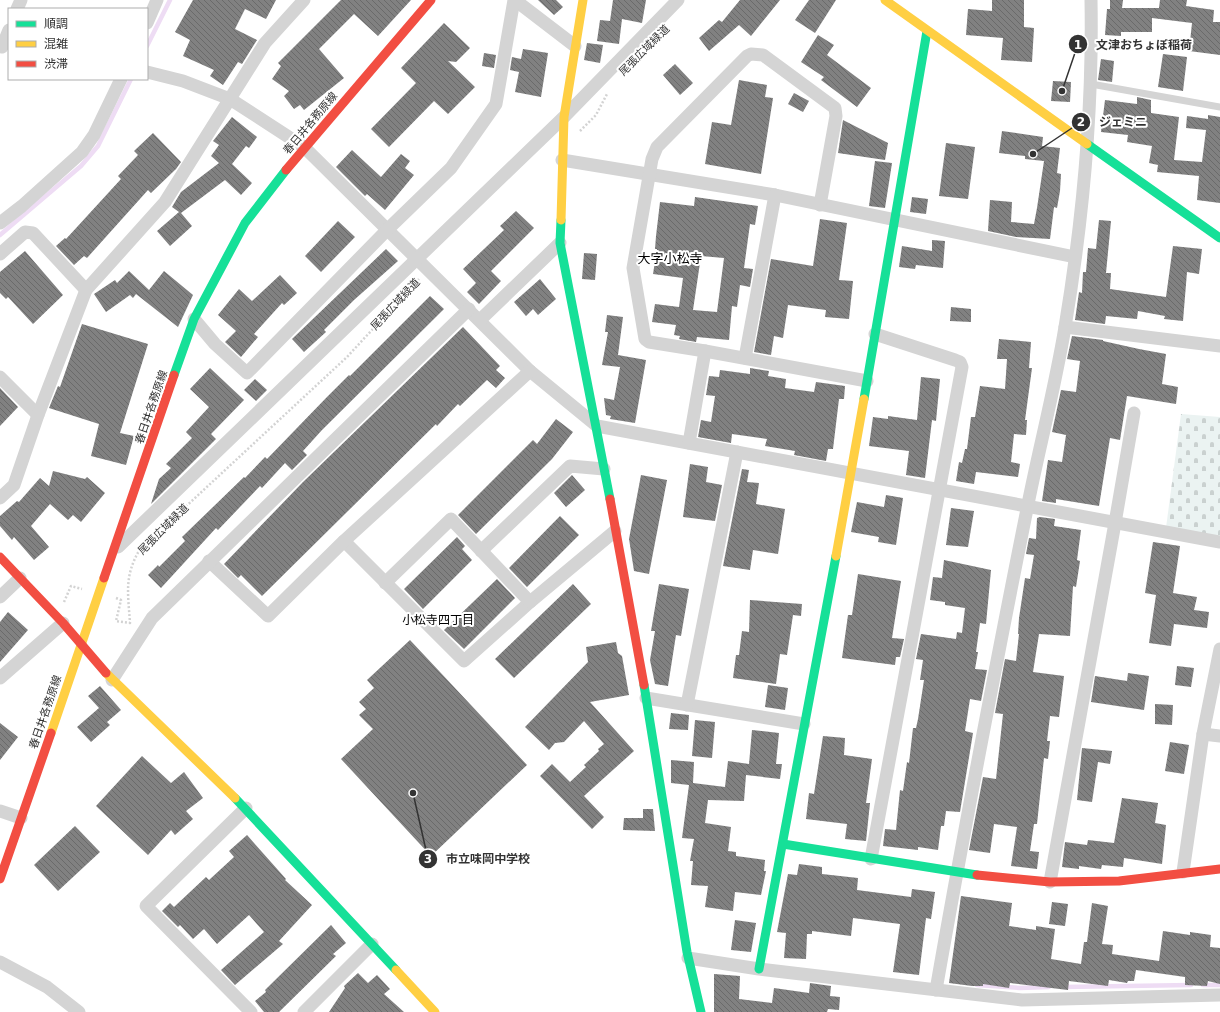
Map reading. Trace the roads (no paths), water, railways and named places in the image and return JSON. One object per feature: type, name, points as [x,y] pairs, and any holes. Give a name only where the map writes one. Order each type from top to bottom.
[{"type":"street","points":[[148,21],[157,0]]},
{"type":"street","points":[[0,498],[14,485],[38,415],[86,290],[165,202],[265,43],[304,0]]},
{"type":"street","name":"春日井各務原線","points":[[0,879],[194,319],[245,223],[304,147],[431,0]]},
{"type":"street","points":[[194,319],[215,344],[247,372],[387,230],[451,168],[496,104],[515,0],[575,46]]},
{"type":"street","points":[[583,0],[564,117],[560,243],[597,426],[646,698],[688,958],[701,1012]]},
{"type":"street","points":[[115,550],[416,258],[564,117],[678,0]]},
{"type":"street","points":[[884,0],[1220,238]]},
{"type":"street","points":[[936,990],[1028,506],[1065,327],[1088,144],[1091,84],[1091,0]]},
{"type":"street","points":[[759,969],[851,474],[927,30]]},
{"type":"street","points":[[4,47],[8,33]]},
{"type":"street","points":[[820,205],[836,116],[835,108],[763,54],[751,54],[747,56],[657,147],[649,173],[632,268],[642,334],[649,342],[867,381]]},
{"type":"street","points":[[148,72],[183,81],[230,99],[304,147],[530,371],[597,426],[1220,542]]},
{"type":"street","points":[[0,222],[22,206],[82,152],[94,135],[121,80]]},
{"type":"street","points":[[562,160],[649,173],[775,195],[1075,257]]},
{"type":"street","points":[[745,358],[775,195]]},
{"type":"street","points":[[0,254],[25,232],[33,233],[86,290]]},
{"type":"street","points":[[480,320],[560,243]]},
{"type":"street","points":[[112,680],[152,618],[469,309]]},
{"type":"street","points":[[1065,327],[1220,346]]},
{"type":"street","points":[[871,860],[892,738],[962,367],[960,362],[955,360],[875,334]]},
{"type":"street","points":[[689,443],[705,351]]},
{"type":"street","points":[[209,561],[268,616],[344,541],[530,371]]},
{"type":"street","points":[[0,377],[38,415]]},
{"type":"street","points":[[1050,882],[1134,413]]},
{"type":"street","points":[[687,705],[737,452]]},
{"type":"street","points":[[481,551],[570,466],[604,470]]},
{"type":"street","points":[[385,583],[450,519],[530,602]]},
{"type":"street","points":[[344,541],[464,661],[530,602],[615,531]]},
{"type":"street","points":[[0,557],[63,623],[112,680],[246,808],[435,1012]]},
{"type":"street","points":[[0,597],[20,578]]},
{"type":"street","points":[[0,678],[63,623]]},
{"type":"street","points":[[1182,872],[1203,734],[1220,649]]},
{"type":"street","points":[[646,698],[804,724]]},
{"type":"street","points":[[1203,734],[1220,736]]},
{"type":"street","points":[[246,808],[146,906],[251,1012]]},
{"type":"street","points":[[0,811],[20,818]]},
{"type":"street","points":[[783,844],[957,874],[1050,882],[1119,881],[1182,872],[1220,869]]},
{"type":"street","points":[[304,1012],[372,944]]},
{"type":"street","points":[[688,958],[759,969],[1022,1000],[1220,995]]},
{"type":"street","points":[[0,962],[47,987],[79,1012]]},
{"type":"lane","points":[[1091,84],[1220,107]]},
{"type":"waterway","points":[[148,44],[170,0]]},
{"type":"waterway","points":[[0,235],[81,166],[98,146],[131,80]]},
{"type":"waterway","points":[[977,985],[1020,988],[1049,987]]},
{"type":"waterway","points":[[1063,987],[1191,985]]},
{"type":"waterway","points":[[1203,985],[1220,985]]},
{"type":"place","name":"文津おちょぼ稲荷","points":[[1062,91]]},
{"type":"place","name":"ジェミニ","points":[[1033,154]]},
{"type":"place","name":"市立味岡中学校","points":[[413,793]]},
{"type":"district","name":"大字小松寺","points":[[670,258]]},
{"type":"district","name":"小松寺四丁目","points":[[438,620]]}]
